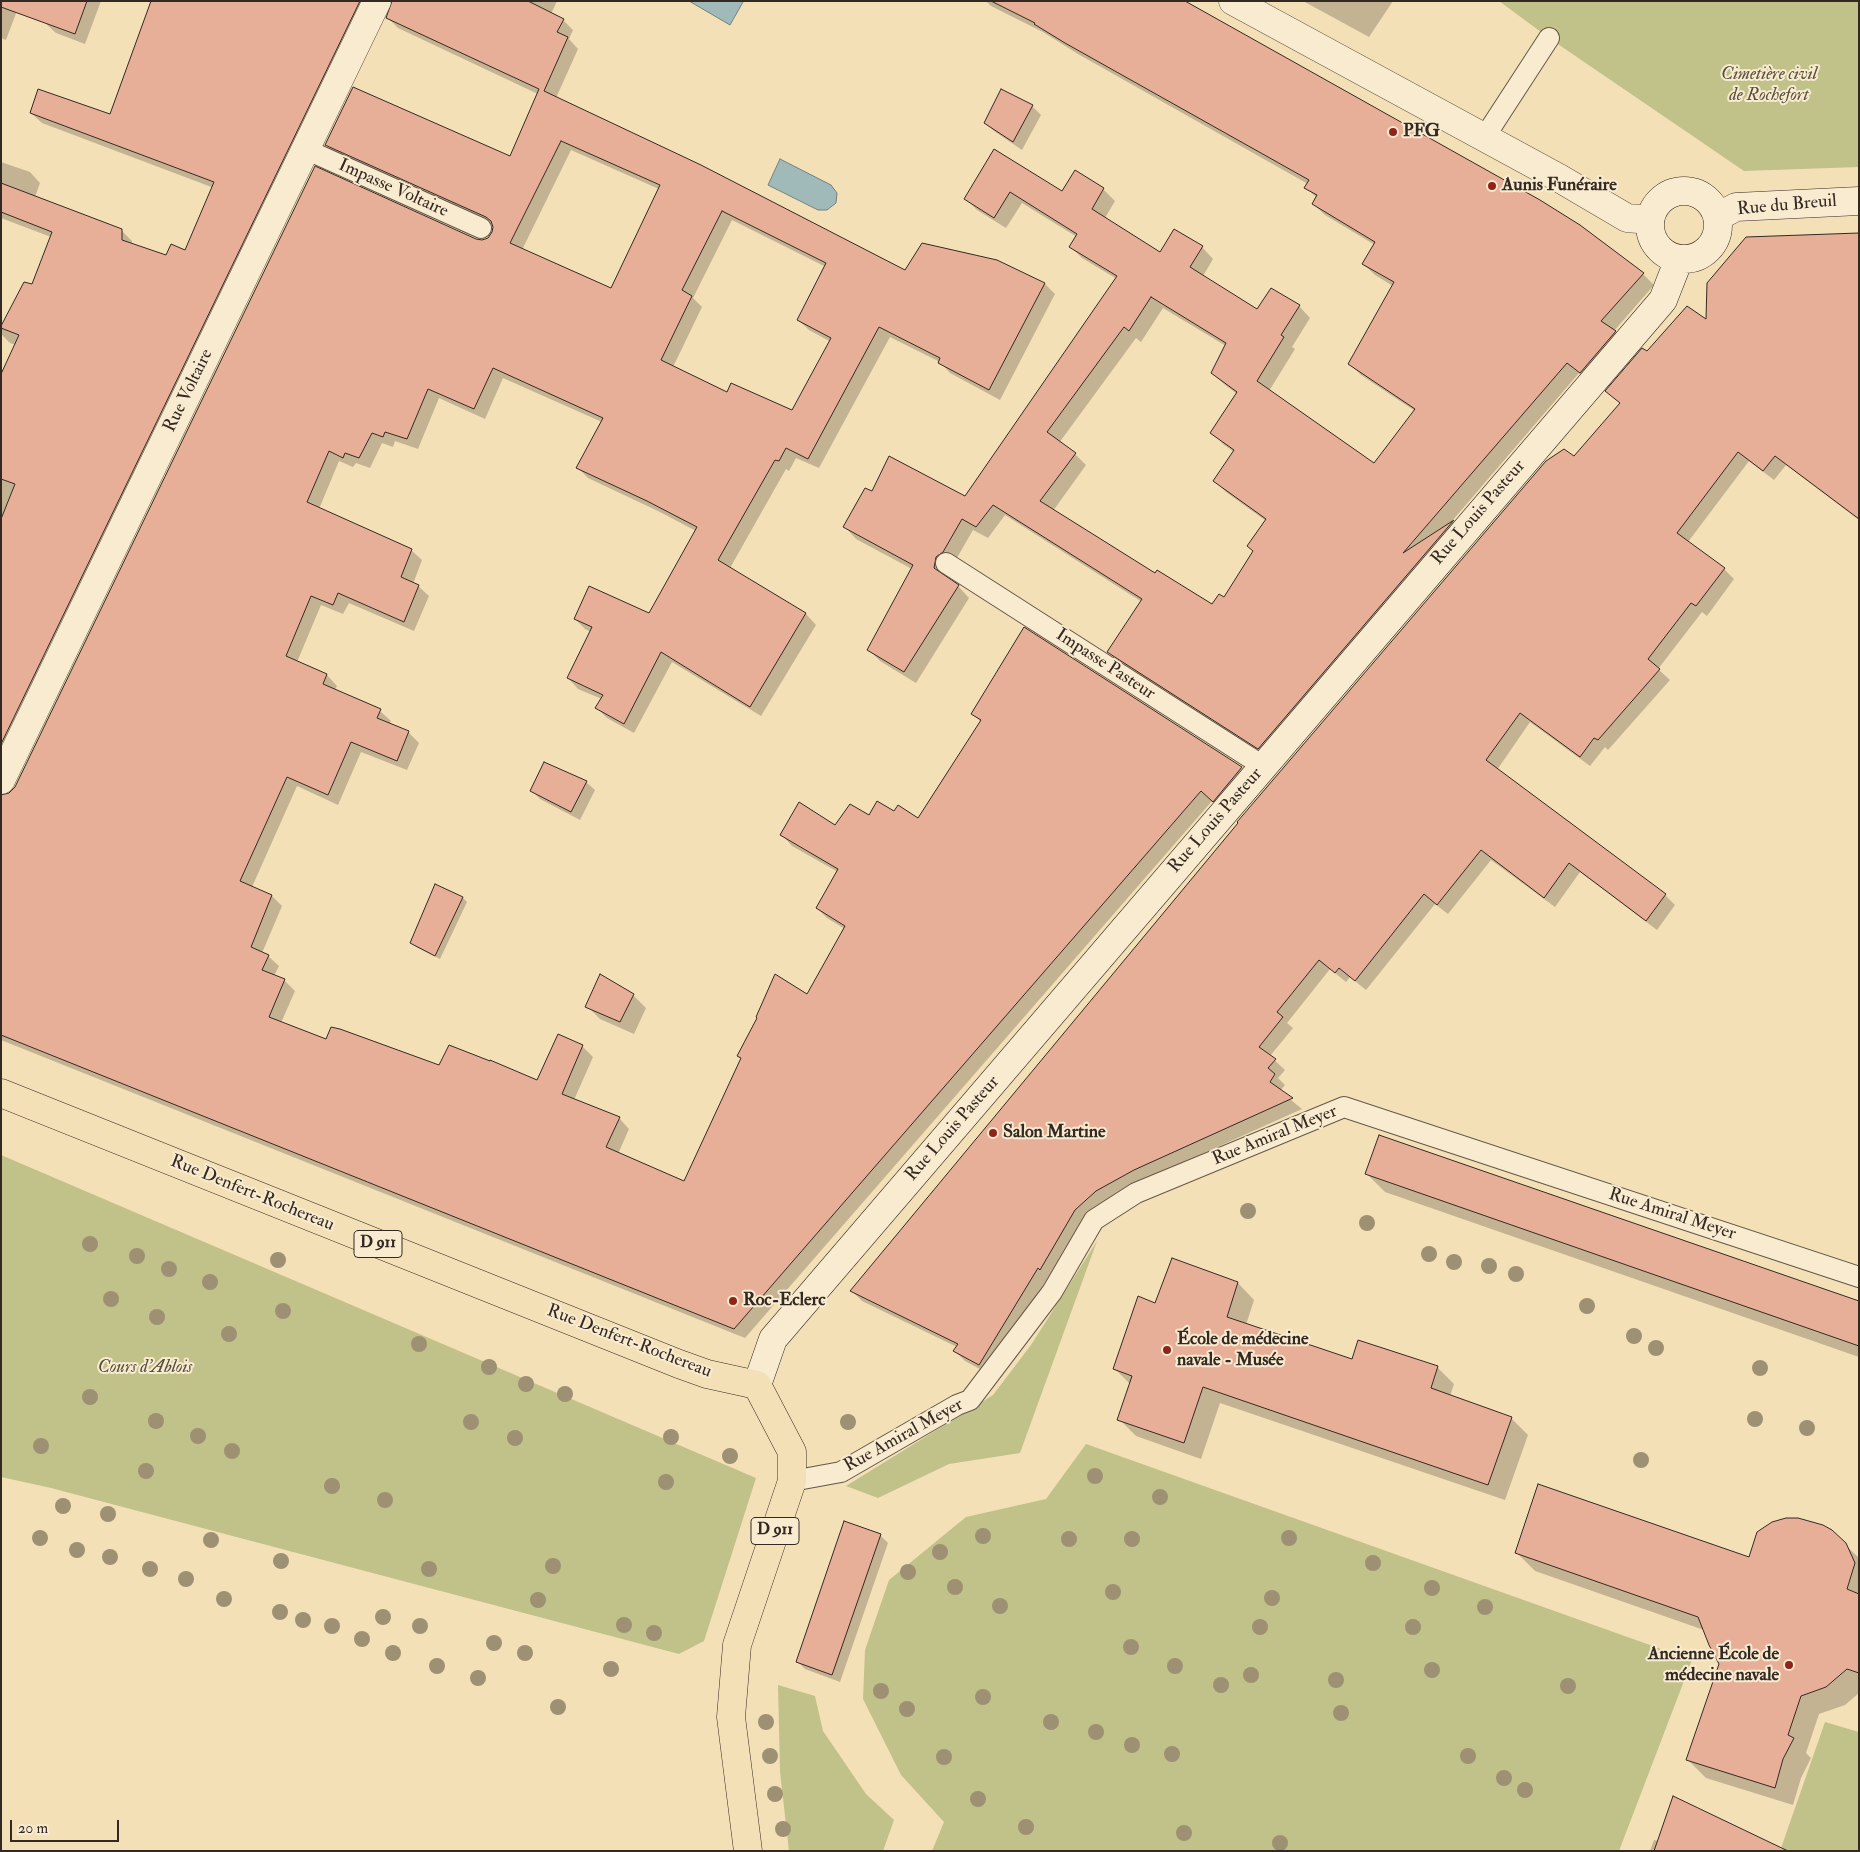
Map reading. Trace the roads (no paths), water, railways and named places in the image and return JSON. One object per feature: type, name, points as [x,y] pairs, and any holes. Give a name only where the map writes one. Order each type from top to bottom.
[{"type":"main road","name":"Rue Denfert-Rochereau","points":[[1,1093],[686,1366],[707,1374],[757,1385]]},
{"type":"main road","name":"D 911","points":[[748,1851],[731,1717],[737,1645],[792,1481],[792,1452],[757,1385]]},
{"type":"street","name":"Rue Voltaire","points":[[1,780],[377,1]]},
{"type":"street","points":[[1233,1],[1627,218],[1650,220]]},
{"type":"street","points":[[1689,191],[1701,196],[1711,204],[1717,217],[1718,230],[1714,243],[1704,252],[1692,258],[1679,259],[1666,254],[1657,245],[1650,233],[1650,220],[1654,207],[1663,198],[1676,192],[1689,191]]},
{"type":"street","name":"Rue du Breuil","points":[[1717,217],[1736,207],[1859,201]]},
{"type":"street","name":"Rue Louis Pasteur","points":[[757,1385],[773,1339],[1663,300],[1679,259]]},
{"type":"lane","points":[[1484,138],[1549,38]]},
{"type":"lane","name":"Impasse Voltaire","points":[[305,149],[481,228]]},
{"type":"lane","name":"Impasse Pasteur","points":[[946,563],[1263,766]]},
{"type":"lane","name":"Rue Amiral Meyer","points":[[792,1481],[841,1472],[957,1405],[970,1400],[1052,1292],[1094,1220],[1136,1194],[1344,1107],[1859,1277]]},
{"type":"water","points":[[689,1],[742,1],[743,2],[730,25]]},
{"type":"water","points":[[780,159],[831,185],[837,193],[836,203],[827,210],[818,210],[768,185]]},
{"type":"place","name":"PFG","points":[[1393,132]]},
{"type":"place","name":"Aunis Funéraire","points":[[1492,186]]},
{"type":"place","name":"Salon Martine","points":[[993,1133]]},
{"type":"place","name":"Roc-Eclerc","points":[[733,1301]]},
{"type":"place","name":"École de médecine navale - Musée","points":[[1167,1350]]},
{"type":"place","name":"Ancienne École de médecine navale","points":[[1789,1665]]},
{"type":"park label","name":"Cimetière civil de Rochefort","points":[[1769,85]]},
{"type":"park label","name":"Cours d'Ablois","points":[[145,1368]]}]
